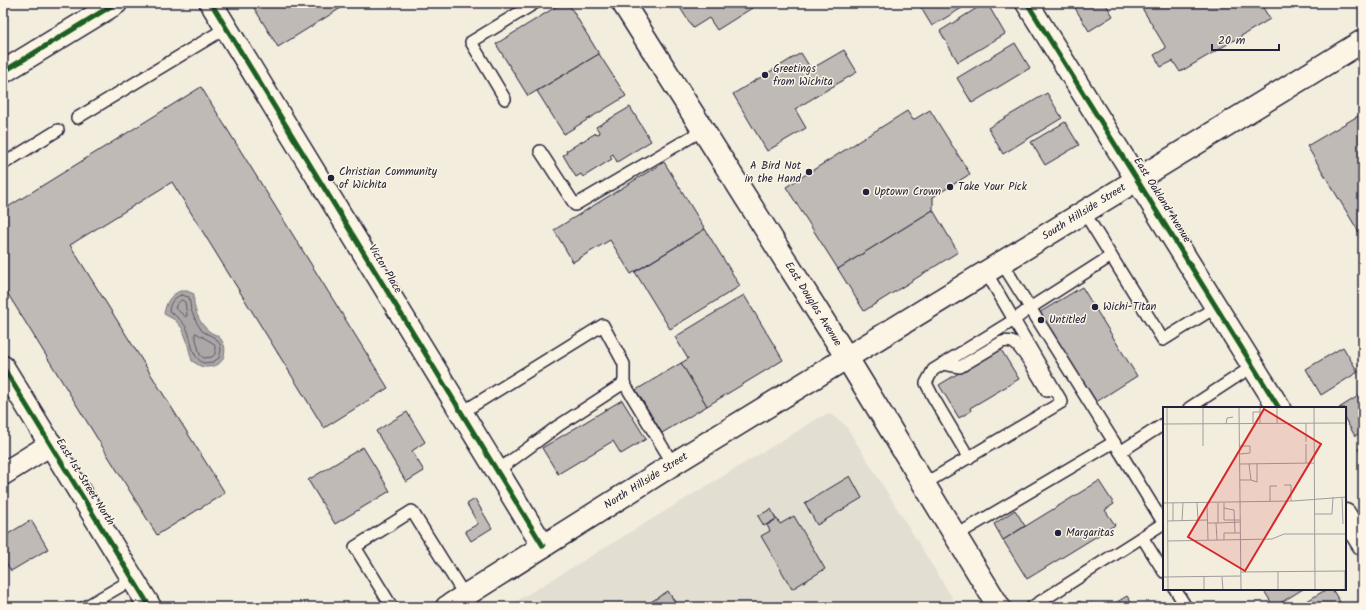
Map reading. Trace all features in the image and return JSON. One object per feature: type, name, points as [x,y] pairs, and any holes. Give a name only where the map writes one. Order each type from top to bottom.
[{"type":"main road","points":[[3,72],[116,3]]},
{"type":"main road","name":"Victor Place","points":[[211,3],[543,546]]},
{"type":"main road","name":"East Douglas Avenue","points":[[623,3],[847,358],[999,607]]},
{"type":"main road","name":"East Oakland Avenue","points":[[1027,3],[1278,407]]},
{"type":"main road","name":"South Hillside Street","points":[[847,358],[1363,41]]},
{"type":"main road","name":"North Hillside Street","points":[[456,602],[673,464],[847,358]]},
{"type":"main road","name":"East 1st Street North","points":[[3,367],[150,607]]},
{"type":"main road","points":[[3,474],[51,444]]},
{"type":"main road","points":[[1346,517],[1363,544]]},
{"type":"lane","points":[[505,99],[471,42],[535,3]]},
{"type":"lane","points":[[77,118],[226,28]]},
{"type":"lane","points":[[3,164],[58,130]]},
{"type":"lane","points":[[540,151],[575,205],[703,130]]},
{"type":"lane","points":[[1084,212],[1163,340],[1216,307]]},
{"type":"lane","points":[[969,458],[933,397],[926,382],[933,370],[1014,320],[1030,308],[1111,256]]},
{"type":"lane","points":[[994,267],[1030,308],[1163,521]]},
{"type":"lane","points":[[924,484],[1062,402],[1014,320],[994,267]]},
{"type":"lane","points":[[462,413],[603,325],[624,364],[624,383],[673,464]]},
{"type":"lane","points":[[943,364],[960,367],[1002,342],[1008,341],[1015,344],[1025,356],[1056,405]]},
{"type":"lane","points":[[1191,407],[1253,366]]},
{"type":"lane","points":[[497,471],[558,426],[624,383]]},
{"type":"lane","points":[[1120,452],[1163,425]]},
{"type":"lane","points":[[955,536],[1114,442]]},
{"type":"lane","points":[[392,607],[355,547],[412,511],[456,602]]},
{"type":"lane","points":[[1032,607],[1163,524]]},
{"type":"lane","points":[[1142,537],[1163,570]]},
{"type":"lane","points":[[85,607],[133,579]]},
{"type":"lane","points":[[1176,590],[1186,607]]},
{"type":"shaded area","points":[[830,414],[846,426],[958,607],[507,607],[822,416]]},
{"type":"water","points":[[180,291],[187,291],[194,294],[195,310],[203,325],[210,332],[220,337],[224,344],[225,352],[223,359],[217,365],[202,367],[192,361],[182,328],[175,320],[164,314],[169,300],[173,295]]},
{"type":"building","points":[[251,3],[349,3],[278,47]]},
{"type":"building","points":[[562,3],[568,3],[599,54],[528,96],[496,44]]},
{"type":"building","points":[[677,3],[760,3],[717,30],[709,18],[693,28]]},
{"type":"building","points":[[918,3],[970,3],[932,26]]},
{"type":"building","points":[[987,3],[1005,34],[958,62],[940,31]]},
{"type":"building","points":[[1072,3],[1105,3],[1113,16],[1089,31]]},
{"type":"building","points":[[1139,3],[1267,3],[1262,6],[1270,19],[1180,72],[1173,61],[1161,67],[1154,55],[1166,48]]},
{"type":"building","points":[[1015,43],[1030,68],[972,103],[957,78]]},
{"type":"building","points":[[844,50],[857,72],[795,109],[806,128],[767,151],[733,94],[801,53],[811,69]]},
{"type":"building","points":[[599,54],[626,96],[564,134],[537,91]]},
{"type":"building","points":[[201,87],[388,388],[324,428],[172,182],[70,245],[225,493],[157,535],[3,286],[3,210]]},
{"type":"building","points":[[1047,93],[1062,118],[1003,154],[988,128]]},
{"type":"building","points":[[630,107],[651,141],[617,162],[613,154],[610,156],[612,159],[583,177],[581,174],[576,177],[563,155],[567,153],[566,151],[596,133],[600,133],[596,127]]},
{"type":"building","name":"Uptown Crown","points":[[930,110],[970,174],[933,197],[933,210],[838,269],[786,187],[907,111],[913,120]]},
{"type":"building","points":[[1363,113],[1363,239],[1307,146]]},
{"type":"building","points":[[1065,122],[1079,145],[1045,165],[1031,142]]},
{"type":"building","points":[[664,162],[705,229],[631,274],[610,240],[573,262],[554,230]]},
{"type":"building","points":[[933,210],[958,252],[864,311],[838,269]]},
{"type":"building","points":[[705,229],[740,286],[670,329],[635,272]]},
{"type":"building","points":[[1082,287],[1137,376],[1093,404],[1037,314]]},
{"type":"building","points":[[744,295],[783,360],[707,406],[681,363],[688,359],[675,337]]},
{"type":"building","points":[[1343,347],[1358,372],[1321,395],[1306,369]]},
{"type":"building","points":[[1000,348],[1019,379],[970,408],[971,411],[959,418],[939,385]]},
{"type":"building","points":[[681,363],[707,406],[662,433],[636,390]]},
{"type":"building","points":[[1363,393],[1363,431],[1355,436],[1346,421],[1346,407],[1341,407]]},
{"type":"building","points":[[622,400],[646,439],[621,454],[613,441],[558,474],[542,448]]},
{"type":"building","points":[[407,412],[425,442],[412,451],[424,471],[406,482],[376,431]]},
{"type":"building","points":[[1363,446],[1363,457],[1358,449]]},
{"type":"building","points":[[363,447],[390,491],[335,524],[308,480]]},
{"type":"building","points":[[850,476],[862,498],[817,525],[805,503]]},
{"type":"building","name":"Margaritas","points":[[1099,481],[1114,504],[1105,510],[1115,525],[1027,579],[1003,540]]},
{"type":"building","points":[[475,499],[492,528],[471,541],[465,531],[478,524],[467,504]]},
{"type":"building","points":[[771,509],[776,519],[764,526],[758,516]]},
{"type":"building","points":[[1015,510],[1025,526],[1003,540],[994,524]]},
{"type":"building","points":[[794,516],[825,569],[792,589],[761,536],[770,531],[767,525],[777,519],[780,524]]},
{"type":"building","points":[[31,520],[48,549],[11,571],[3,558],[3,537]]},
{"type":"building","points":[[1264,590],[1301,590],[1274,607]]},
{"type":"building","points":[[1325,590],[1333,590],[1343,607],[1297,607]]},
{"type":"building","points":[[668,591],[678,607],[643,607]]},
{"type":"building","points":[[1127,596],[1134,607],[1109,607]]},
{"type":"building","points":[[1080,601],[1084,607],[1070,607]]},
{"type":"building","points":[[1092,603],[1094,607],[1086,607]]},
{"type":"cycle path","points":[[3,72],[116,3]]},
{"type":"cycle path","points":[[211,3],[543,546]]},
{"type":"cycle path","points":[[1027,3],[1278,407]]},
{"type":"cycle path","points":[[3,367],[150,607]]},
{"type":"place","name":"Greetings from Wichita","points":[[765,75]]},
{"type":"place","name":"A Bird Not in the Hand","points":[[809,172]]},
{"type":"place","name":"Christian Community of Wichita","points":[[331,178]]},
{"type":"place","name":"Take Your Pick","points":[[950,187]]},
{"type":"place","name":"Uptown Crown","points":[[866,192]]},
{"type":"place","name":"Wichi-Titan","points":[[1095,307]]},
{"type":"place","name":"Untitled","points":[[1041,320]]},
{"type":"place","name":"Margaritas","points":[[1058,533]]}]
